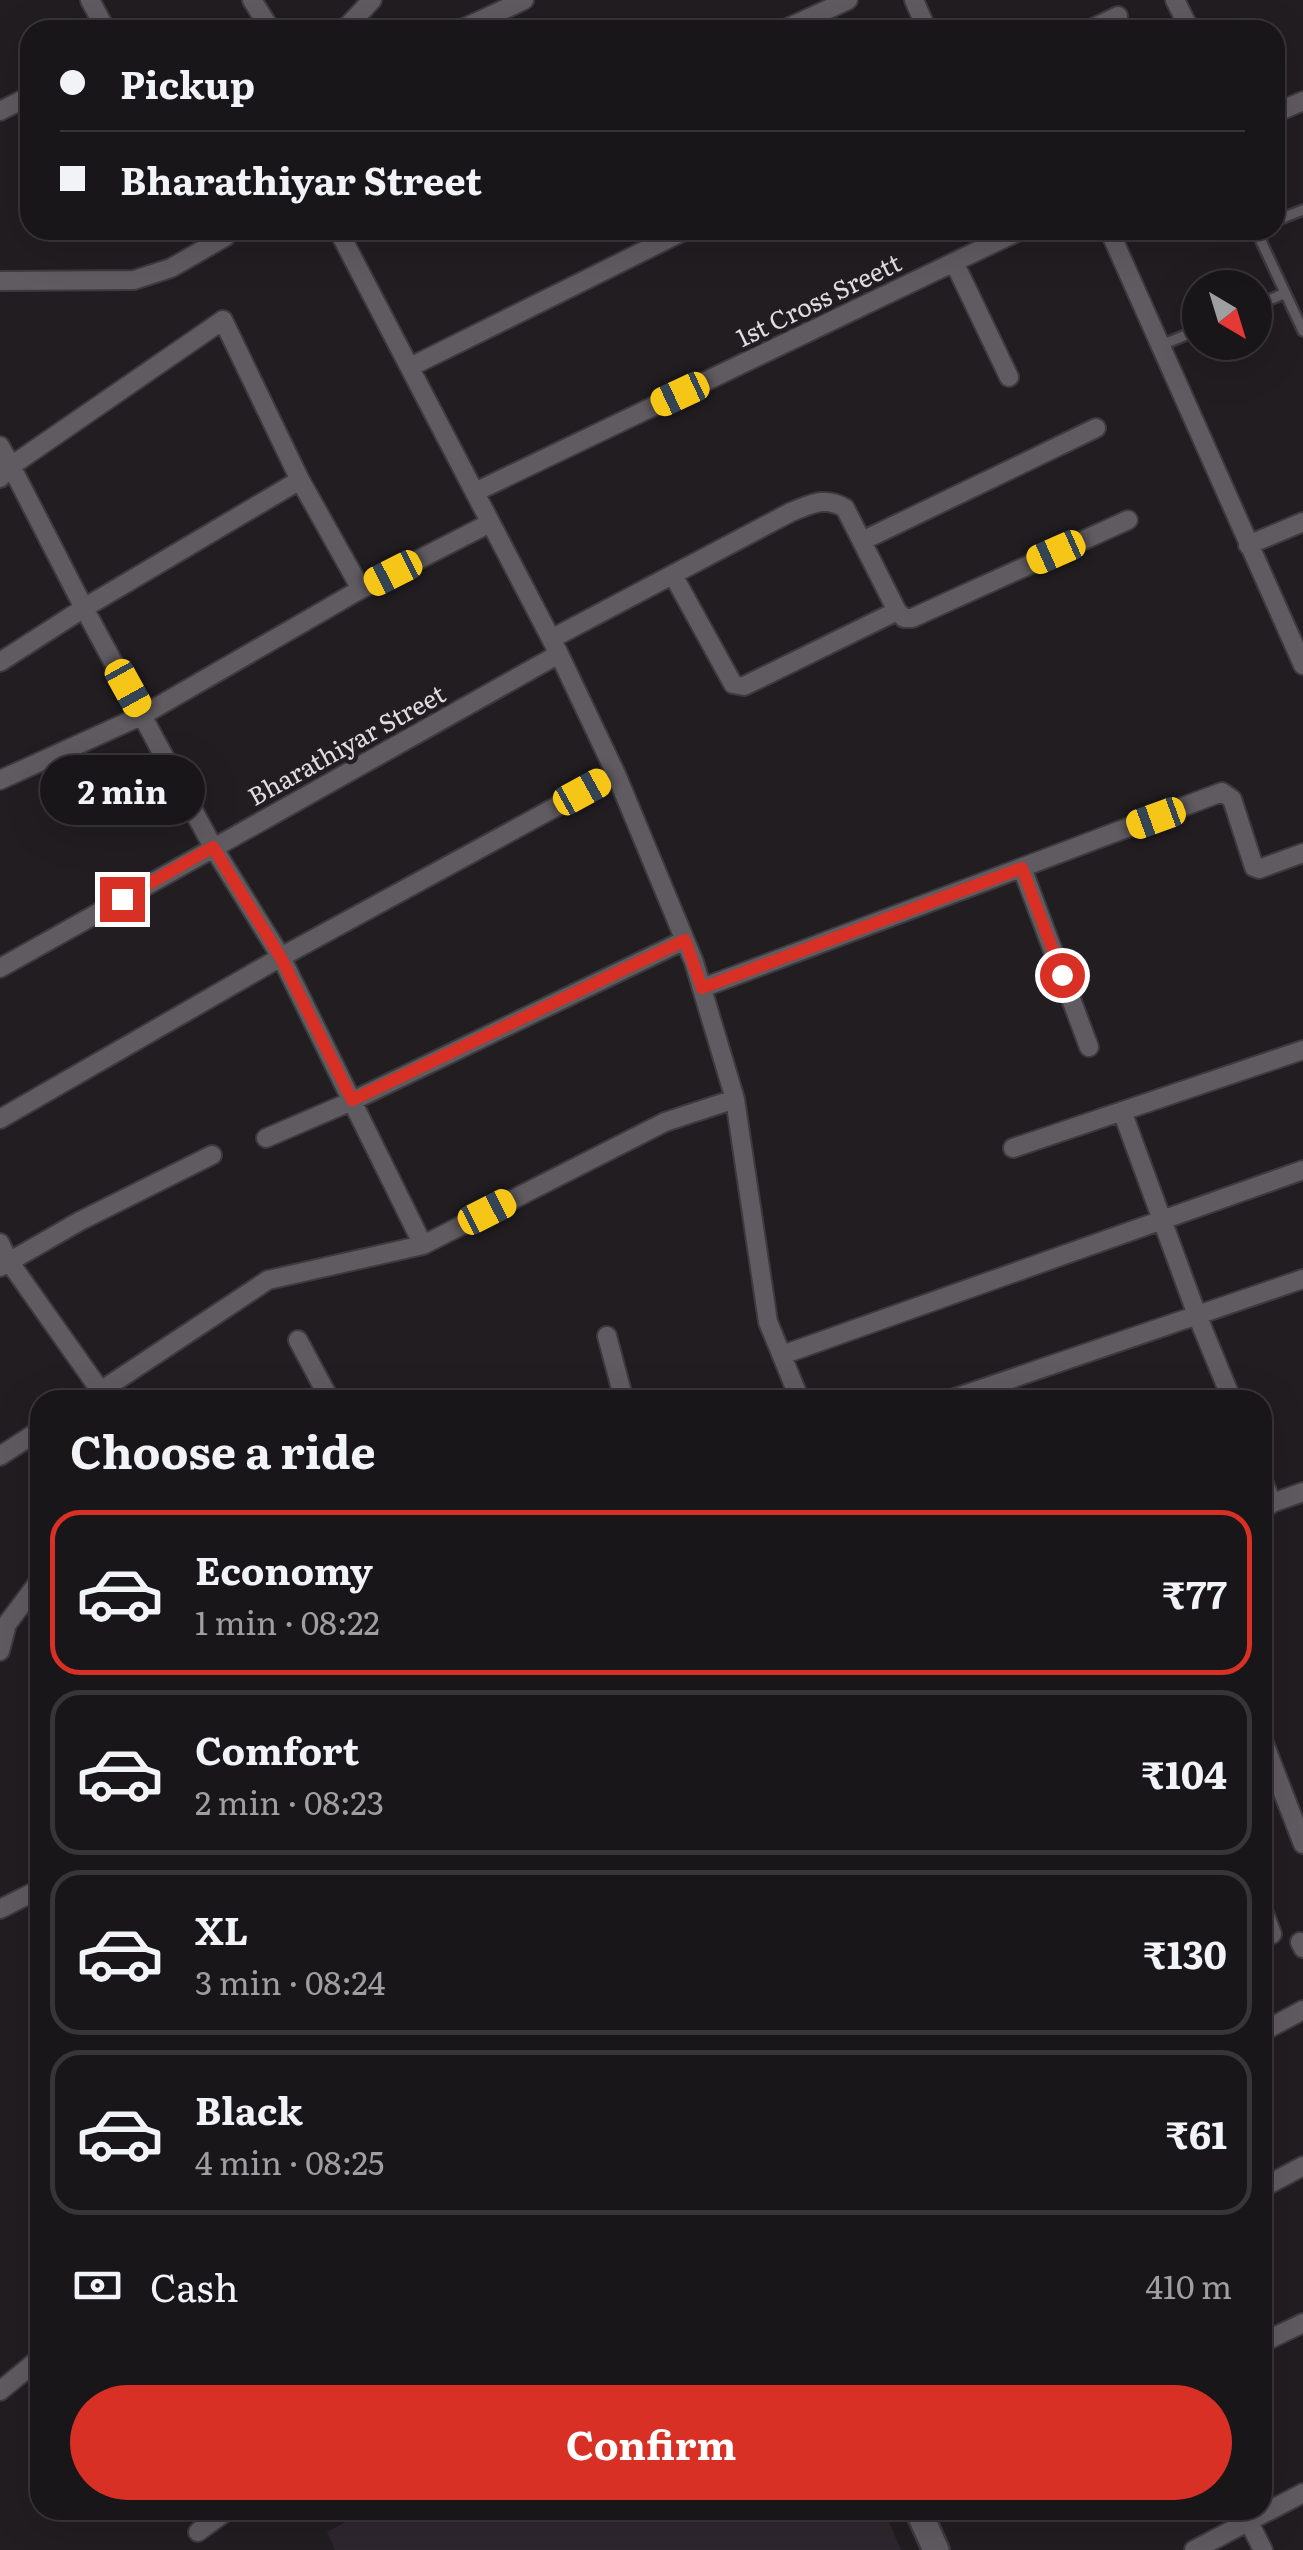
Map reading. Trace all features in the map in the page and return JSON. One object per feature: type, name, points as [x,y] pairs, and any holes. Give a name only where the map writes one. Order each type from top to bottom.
[{"type":"street","points":[[353,20],[372,0]]},
{"type":"street","points":[[481,20],[524,0]]},
{"type":"street","points":[[804,20],[848,0]]},
{"type":"street","points":[[1109,20],[1118,16]]},
{"type":"street","points":[[0,282],[134,280],[172,268],[220,240]]},
{"type":"street","points":[[346,240],[555,647],[616,774],[685,940],[735,1099],[768,1322],[796,1390]]},
{"type":"street","points":[[412,366],[666,240]]},
{"type":"street","name":"1st Cross Sreett","points":[[474,492],[1000,240]]},
{"type":"street","points":[[1114,240],[1303,665]]},
{"type":"street","points":[[954,262],[1009,377]]},
{"type":"street","points":[[6,472],[224,320],[300,480],[361,589]]},
{"type":"street","points":[[862,541],[1096,428]]},
{"type":"street","points":[[0,446],[6,472],[213,847],[281,958],[424,1245]]},
{"type":"street","points":[[0,662],[300,480]]},
{"type":"street","name":"Bharathiyar Street","points":[[0,968],[555,647],[673,574],[791,512],[822,500],[832,500],[846,508],[896,611]]},
{"type":"street","points":[[673,574],[733,684],[744,686],[896,611],[904,618],[912,618],[1128,520]]},
{"type":"street","points":[[1248,544],[1303,522]]},
{"type":"street","points":[[0,780],[142,715],[361,589],[490,524]]},
{"type":"street","points":[[1284,627],[1303,620]]},
{"type":"street","points":[[0,1119],[281,958],[616,774]]},
{"type":"street","points":[[702,988],[1222,792],[1232,799],[1254,868],[1303,853]]},
{"type":"street","points":[[1022,868],[1089,1047]]},
{"type":"street","points":[[266,1138],[685,940]]},
{"type":"street","points":[[1014,1148],[1303,1050]]},
{"type":"street","points":[[108,1390],[268,1280],[424,1245],[665,1122],[735,1099]]},
{"type":"street","points":[[1122,1111],[1228,1390]]},
{"type":"street","points":[[93,1390],[3,1256],[212,1156]]},
{"type":"street","points":[[782,1355],[1303,1170]]},
{"type":"street","points":[[979,1390],[1303,1280]]},
{"type":"street","points":[[607,1336],[621,1390]]},
{"type":"street","points":[[298,1340],[325,1390]]},
{"type":"street","points":[[0,1456],[30,1436]]},
{"type":"street","points":[[1272,1505],[1303,1492]]},
{"type":"street","points":[[0,1651],[7,1624],[30,1593]]},
{"type":"street","points":[[1272,1764],[1303,1844]]},
{"type":"street","points":[[0,1909],[30,1897]]},
{"type":"street","points":[[1272,2027],[1303,2010]]},
{"type":"street","points":[[1272,2183],[1303,2166]]},
{"type":"street","points":[[1272,2338],[1303,2322]]},
{"type":"street","points":[[0,2391],[30,2366]]},
{"type":"street","points":[[1272,2505],[1303,2493]]},
{"type":"street","points":[[198,2532],[214,2520]]},
{"type":"street","points":[[922,2520],[936,2550]]},
{"type":"street","points":[[1194,2550],[1239,2520]]},
{"type":"street","points":[[1248,2520],[1263,2550]]},
{"type":"lane","points":[[1261,240],[1303,331]]},
{"type":"lane","points":[[1272,299],[1283,294]]},
{"type":"lane","points":[[1162,346],[1182,337]]},
{"type":"shaded area","points":[[349,2520],[888,2520],[901,2550],[335,2550],[327,2532]]},
{"type":"route","points":[[122,899],[213,847],[281,958],[352,1100],[685,940],[702,988],[1022,868],[1062,975]]}]
